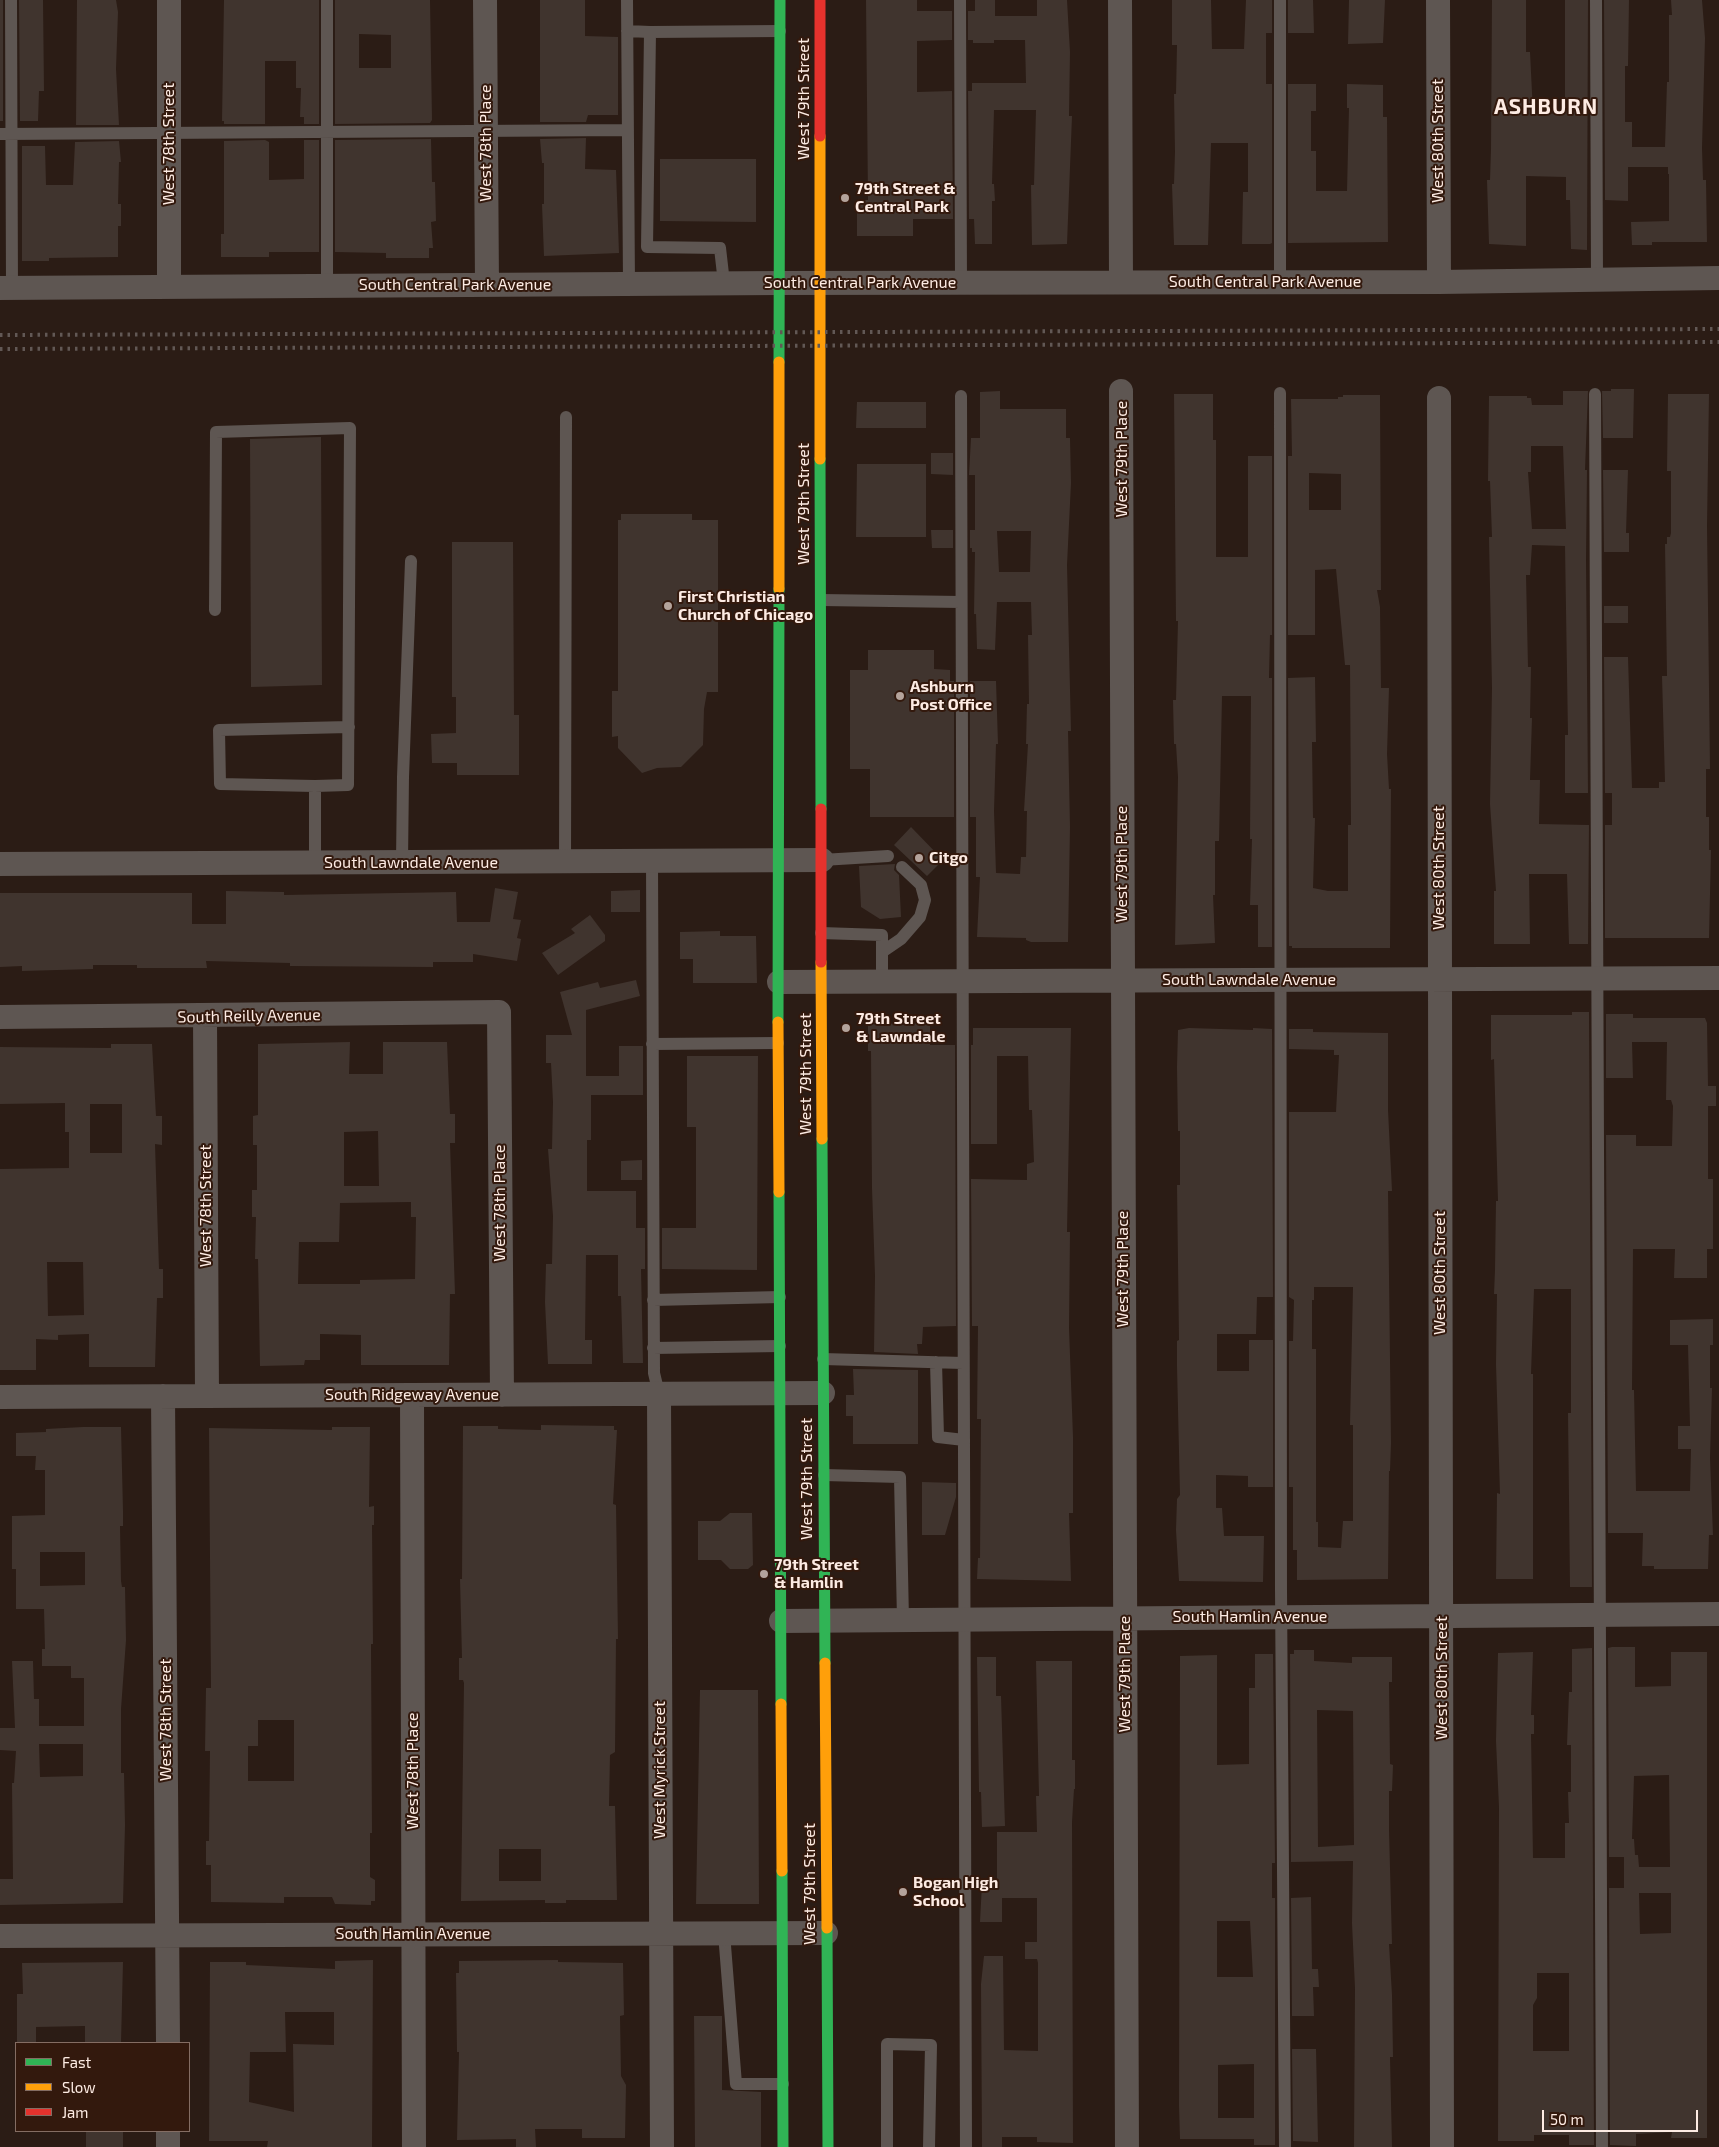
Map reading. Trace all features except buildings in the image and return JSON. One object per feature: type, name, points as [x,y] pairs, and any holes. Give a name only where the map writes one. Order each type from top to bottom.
[{"type":"main road","name":"West 79th Street","points":[[780,0],[778,1043],[783,2147]]},
{"type":"main road","name":"West 79th Street","points":[[820,0],[821,934],[828,2147]]},
{"type":"street","name":"West 78th Street","points":[[169,0],[170,287]]},
{"type":"street","name":"West 78th Place","points":[[485,0],[487,285]]},
{"type":"street","points":[[1120,0],[1121,282]]},
{"type":"street","name":"West 80th Street","points":[[1438,0],[1439,282]]},
{"type":"street","name":"South Central Park Avenue","points":[[6,288],[724,283],[1439,282],[1719,278]]},
{"type":"street","name":"West 79th Place","points":[[1121,391],[1127,2147]]},
{"type":"street","name":"West 80th Street","points":[[1439,398],[1442,2147]]},
{"type":"street","name":"South Lawndale Avenue","points":[[0,864],[822,860]]},
{"type":"street","name":"South Lawndale Avenue","points":[[779,982],[1719,978]]},
{"type":"street","name":"West 78th Place","points":[[499,1012],[502,1395]]},
{"type":"street","name":"South Reilly Avenue","points":[[0,1017],[205,1017],[499,1012]]},
{"type":"street","name":"West 78th Street","points":[[205,1017],[207,1396]]},
{"type":"street","name":"South Ridgeway Avenue","points":[[0,1397],[823,1393]]},
{"type":"street","name":"West Myrick Street","points":[[659,1394],[662,2147]]},
{"type":"street","name":"West 78th Place","points":[[412,1395],[414,2147]]},
{"type":"street","name":"West 78th Street","points":[[163,1396],[168,2042]]},
{"type":"street","name":"South Hamlin Avenue","points":[[781,1621],[1719,1614]]},
{"type":"street","name":"South Hamlin Avenue","points":[[0,1936],[826,1933]]},
{"type":"street","points":[[168,2132],[168,2147]]},
{"type":"lane","points":[[6,288],[6,134],[11,0]]},
{"type":"lane","points":[[326,0],[327,286]]},
{"type":"lane","points":[[627,0],[628,284]]},
{"type":"lane","points":[[960,0],[962,283]]},
{"type":"lane","points":[[1280,0],[1280,282]]},
{"type":"lane","points":[[1596,0],[1597,279]]},
{"type":"lane","points":[[627,31],[780,31]]},
{"type":"lane","points":[[650,32],[647,247],[720,248],[724,283]]},
{"type":"lane","points":[[6,134],[628,130]]},
{"type":"lane","points":[[1280,393],[1285,2147]]},
{"type":"lane","points":[[1595,394],[1602,2147]]},
{"type":"lane","points":[[961,396],[966,2147]]},
{"type":"lane","points":[[565,862],[566,417]]},
{"type":"lane","points":[[215,610],[216,432],[350,428],[349,727],[348,785],[220,784],[219,730],[349,727]]},
{"type":"lane","points":[[402,862],[411,561]]},
{"type":"lane","points":[[821,600],[962,602]]},
{"type":"lane","points":[[315,786],[315,863]]},
{"type":"lane","points":[[822,860],[888,856]]},
{"type":"lane","points":[[652,861],[653,1348],[654,1373],[659,1394]]},
{"type":"lane","points":[[882,952],[901,939],[920,917],[925,900],[921,885],[902,867]]},
{"type":"lane","points":[[821,934],[882,935],[882,982]]},
{"type":"lane","points":[[652,1044],[778,1043]]},
{"type":"lane","points":[[653,1300],[780,1296]]},
{"type":"lane","points":[[653,1348],[780,1346]]},
{"type":"lane","points":[[823,1359],[964,1363]]},
{"type":"lane","points":[[936,1362],[938,1437],[964,1440]]},
{"type":"lane","points":[[824,1475],[900,1477],[903,1620]]},
{"type":"lane","points":[[724,1933],[736,2084],[782,2084]]},
{"type":"lane","points":[[887,2147],[887,2044],[931,2045],[929,2147]]},
{"type":"railway","points":[[0,335],[1719,329]]},
{"type":"railway","points":[[0,349],[1719,342]]},
{"type":"traffic: fast","points":[[779,362],[780,0]]},
{"type":"traffic: fast","points":[[820,459],[821,809]]},
{"type":"traffic: fast","points":[[778,1022],[779,589]]},
{"type":"traffic: fast","points":[[822,1139],[825,1663]]},
{"type":"traffic: fast","points":[[779,1192],[781,1704]]},
{"type":"traffic: fast","points":[[782,1871],[783,2147]]},
{"type":"traffic: fast","points":[[827,1928],[828,2147]]},
{"type":"traffic: slow","points":[[820,136],[820,459]]},
{"type":"traffic: slow","points":[[779,362],[779,589]]},
{"type":"traffic: slow","points":[[821,962],[822,1139]]},
{"type":"traffic: slow","points":[[778,1022],[779,1192]]},
{"type":"traffic: slow","points":[[825,1663],[827,1928]]},
{"type":"traffic: slow","points":[[781,1704],[782,1871]]},
{"type":"traffic: jam","points":[[820,0],[820,136]]},
{"type":"traffic: jam","points":[[821,809],[821,962]]},
{"type":"place","name":"79th Street & Central Park","points":[[845,198]]},
{"type":"place","name":"First Christian Church of Chicago","points":[[668,606]]},
{"type":"place","name":"Ashburn Post Office","points":[[900,696]]},
{"type":"place","name":"Citgo","points":[[919,858]]},
{"type":"place","name":"79th Street & Lawndale","points":[[846,1028]]},
{"type":"place","name":"79th Street & Hamlin","points":[[764,1574]]},
{"type":"place","name":"Bogan High School","points":[[903,1892]]},
{"type":"district","name":"ASHBURN","points":[[1546,107]]}]
